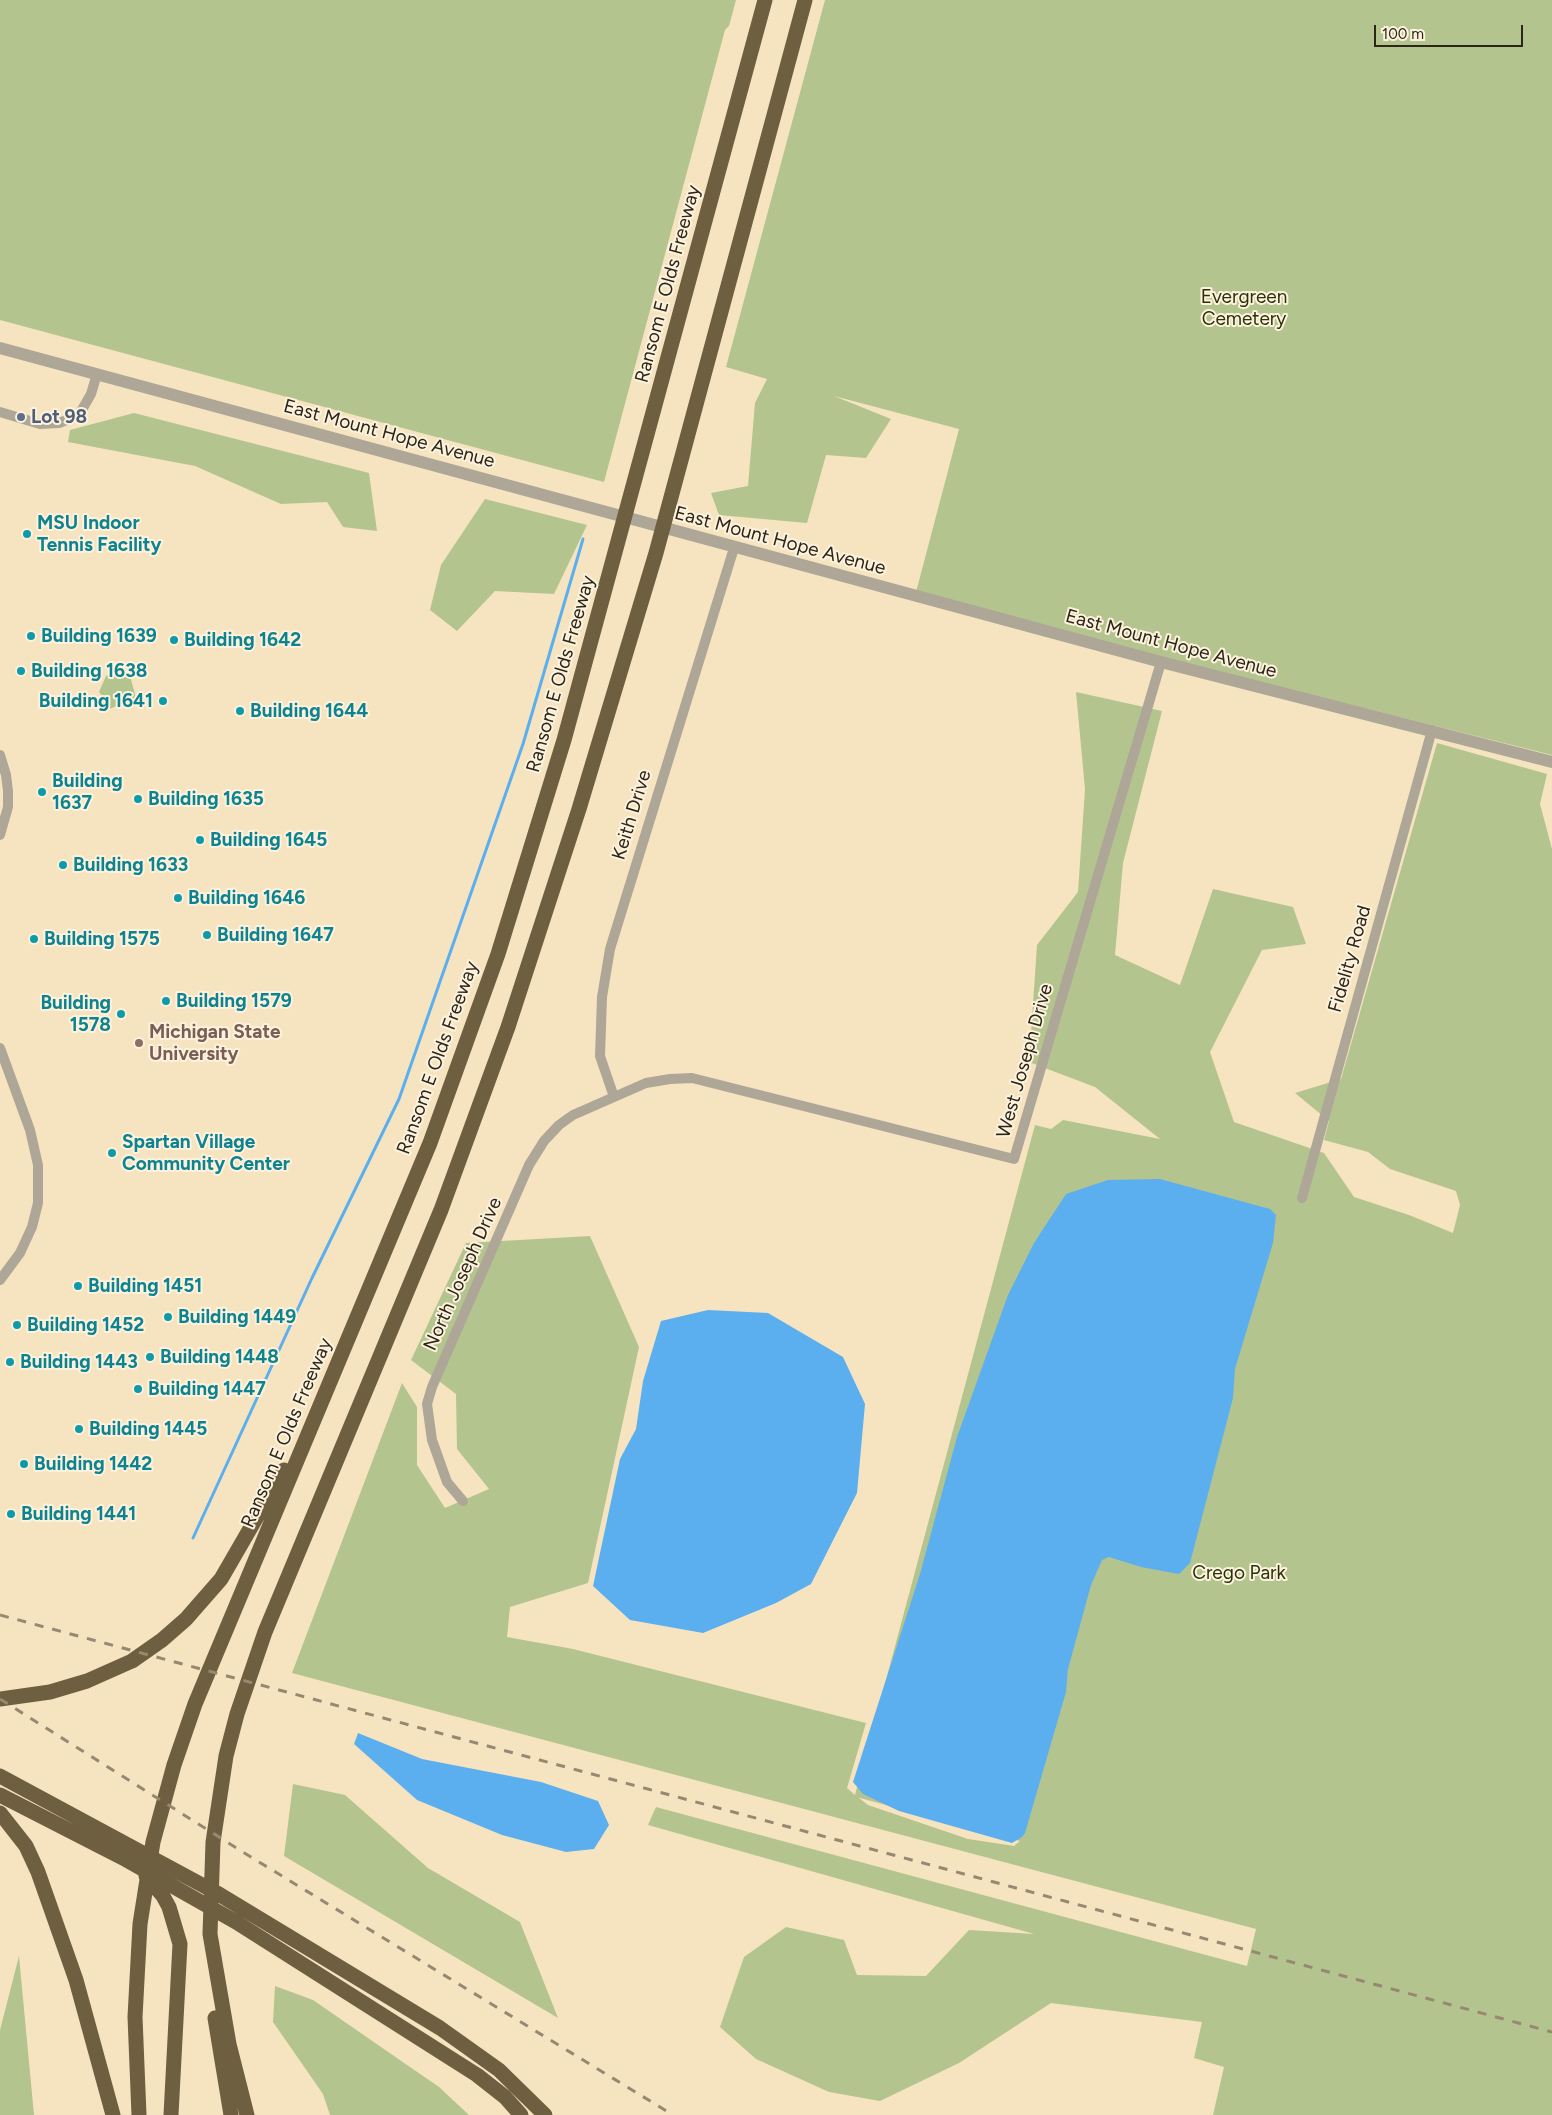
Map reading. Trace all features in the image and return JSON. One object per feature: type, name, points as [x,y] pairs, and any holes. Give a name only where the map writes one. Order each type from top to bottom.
[{"type":"highway","name":"Ransom E Olds Freeway","points":[[139,2115],[135,2017],[141,1911],[153,1842],[174,1765],[220,1642],[430,1144],[476,1018],[548,796],[765,0]]},
{"type":"highway","points":[[231,2115],[214,2012],[210,1934],[211,1866],[219,1796],[226,1756],[241,1700],[256,1654],[441,1210],[486,1089],[557,878],[656,553],[805,0]]},
{"type":"highway","points":[[0,1699],[50,1692],[87,1681],[132,1661],[176,1628],[210,1593],[230,1565],[323,1399]]},
{"type":"highway","points":[[1,1780],[217,1893],[440,2028],[499,2070],[545,2115]]},
{"type":"highway","points":[[0,1795],[123,1858],[236,1922],[478,2075],[505,2097],[521,2115]]},
{"type":"highway","points":[[0,1813],[20,1836],[38,1872],[76,1980],[113,2115]]},
{"type":"highway","points":[[123,1858],[145,1876],[163,1896],[179,1936],[180,1954],[171,2115]]},
{"type":"highway","points":[[210,1934],[229,2044],[247,2115]]},
{"type":"street","name":"East Mount Hope Avenue","points":[[0,348],[1160,662],[1552,762]]},
{"type":"street","points":[[0,412],[40,424],[59,423],[79,415],[91,394],[97,374]]},
{"type":"street","name":"Keith Drive","points":[[614,1097],[600,1056],[602,997],[610,949],[734,548]]},
{"type":"street","name":"West Joseph Drive","points":[[614,1097],[646,1084],[670,1079],[692,1078],[1014,1159],[1160,662]]},
{"type":"street","name":"Fidelity Road","points":[[1302,1198],[1432,730]]},
{"type":"street","points":[[0,755],[6,775],[8,807],[0,835]]},
{"type":"street","points":[[0,1048],[30,1130],[38,1164],[38,1203],[32,1227],[20,1253],[0,1280]]},
{"type":"street","name":"North Joseph Drive","points":[[463,1501],[447,1482],[432,1440],[427,1404],[432,1387],[534,1157],[559,1125],[573,1115],[614,1097]]},
{"type":"green space","points":[[0,0],[736,0],[729,26],[725,30],[604,482],[0,320]]},
{"type":"green space","name":"Evergreen Cemetery","points":[[825,0],[1552,0],[1552,755],[915,596],[959,429],[834,396],[891,419],[866,458],[826,455],[807,523],[719,515],[711,493],[748,486],[755,403],[767,379],[726,367]]},
{"type":"green space","points":[[134,413],[369,473],[377,531],[343,527],[327,502],[281,504],[195,466],[68,442],[70,430]]},
{"type":"green space","points":[[485,499],[587,525],[554,594],[495,591],[457,631],[430,610],[441,565]]},
{"type":"green space","points":[[112,672],[120,675],[129,672],[136,698],[107,710],[102,707],[103,697],[99,692],[106,676]]},
{"type":"green space","name":"Crego Park","points":[[1076,692],[1162,711],[1123,863],[1115,955],[1180,985],[1213,889],[1293,907],[1306,944],[1262,950],[1210,1052],[1234,1122],[1324,1153],[1354,1197],[1409,1215],[1453,1233],[1460,1205],[1456,1191],[1390,1169],[1368,1152],[1324,1140],[1329,1121],[1295,1093],[1341,1079],[1437,743],[1547,774],[1540,804],[1552,849],[1552,2115],[1213,2115],[1224,2067],[1194,2058],[1202,2022],[1051,2003],[959,2063],[880,2101],[829,2092],[756,2059],[720,2027],[744,1957],[786,1927],[844,1940],[857,1975],[926,1976],[969,1930],[1034,1934],[648,1825],[656,1807],[1247,1966],[1256,1929],[292,1673],[402,1383],[417,1407],[417,1465],[445,1508],[489,1489],[457,1449],[456,1394],[411,1360],[466,1243],[590,1236],[639,1347],[588,1583],[510,1607],[507,1637],[573,1649],[866,1723],[847,1788],[855,1795],[1035,1125],[1051,1129],[1063,1120],[1160,1139],[1095,1087],[1029,1062],[1037,945],[1078,892],[1085,789]],"holes":[[[859,1798],[1020,1841],[1014,1846],[968,1839],[868,1805]]]},
{"type":"green space","points":[[293,1784],[345,1795],[428,1868],[520,1922],[558,2018],[284,1856]]},
{"type":"green space","points":[[19,1956],[34,2115],[0,2115],[0,2030]]},
{"type":"green space","points":[[275,1986],[313,2000],[439,2087],[469,2115],[330,2115],[323,2094],[273,2022]]},
{"type":"water","points":[[1160,1179],[1270,1209],[1276,1215],[1273,1243],[1235,1369],[1233,1398],[1190,1563],[1179,1574],[1141,1567],[1109,1557],[1102,1560],[1091,1585],[1068,1669],[1066,1692],[1025,1833],[1022,1837],[1012,1843],[899,1811],[863,1794],[853,1782],[920,1574],[957,1437],[1008,1295],[1034,1243],[1066,1194],[1108,1180]]},
{"type":"water","points":[[708,1310],[768,1313],[843,1357],[865,1404],[857,1493],[811,1584],[776,1603],[703,1633],[630,1620],[593,1586],[620,1459],[636,1429],[643,1381],[661,1321]]},
{"type":"water","points":[[358,1733],[422,1759],[541,1782],[598,1801],[609,1825],[594,1849],[566,1852],[502,1835],[417,1800],[354,1744]]},
{"type":"waterway","points":[[193,1538],[312,1278],[399,1099],[523,744],[583,539]]},
{"type":"railway","points":[[0,1615],[1552,2032]]},
{"type":"railway","points":[[0,1699],[246,1854],[673,2115]]},
{"type":"place","name":"Lot 98","points":[[21,417]]},
{"type":"place","name":"MSU Indoor Tennis Facility","points":[[27,534]]},
{"type":"place","name":"Building 1639","points":[[31,636]]},
{"type":"place","name":"Building 1642","points":[[174,640]]},
{"type":"place","name":"Building 1638","points":[[21,671]]},
{"type":"place","name":"Building 1641","points":[[163,701]]},
{"type":"place","name":"Building 1644","points":[[240,711]]},
{"type":"place","name":"Building 1637","points":[[42,792]]},
{"type":"place","name":"Building 1635","points":[[138,799]]},
{"type":"place","name":"Building 1645","points":[[200,840]]},
{"type":"place","name":"Building 1633","points":[[63,865]]},
{"type":"place","name":"Building 1646","points":[[178,898]]},
{"type":"place","name":"Building 1647","points":[[207,935]]},
{"type":"place","name":"Building 1575","points":[[34,939]]},
{"type":"place","name":"Building 1579","points":[[166,1001]]},
{"type":"place","name":"Building 1578","points":[[121,1014]]},
{"type":"place","name":"Michigan State University","points":[[139,1043]]},
{"type":"place","name":"Spartan Village Community Center","points":[[112,1153]]},
{"type":"place","name":"Building 1451","points":[[78,1286]]},
{"type":"place","name":"Building 1449","points":[[168,1317]]},
{"type":"place","name":"Building 1452","points":[[17,1325]]},
{"type":"place","name":"Building 1448","points":[[150,1357]]},
{"type":"place","name":"Building 1443","points":[[10,1362]]},
{"type":"place","name":"Building 1447","points":[[138,1389]]},
{"type":"place","name":"Building 1445","points":[[79,1429]]},
{"type":"place","name":"Building 1442","points":[[24,1464]]},
{"type":"place","name":"Building 1441","points":[[11,1514]]}]
